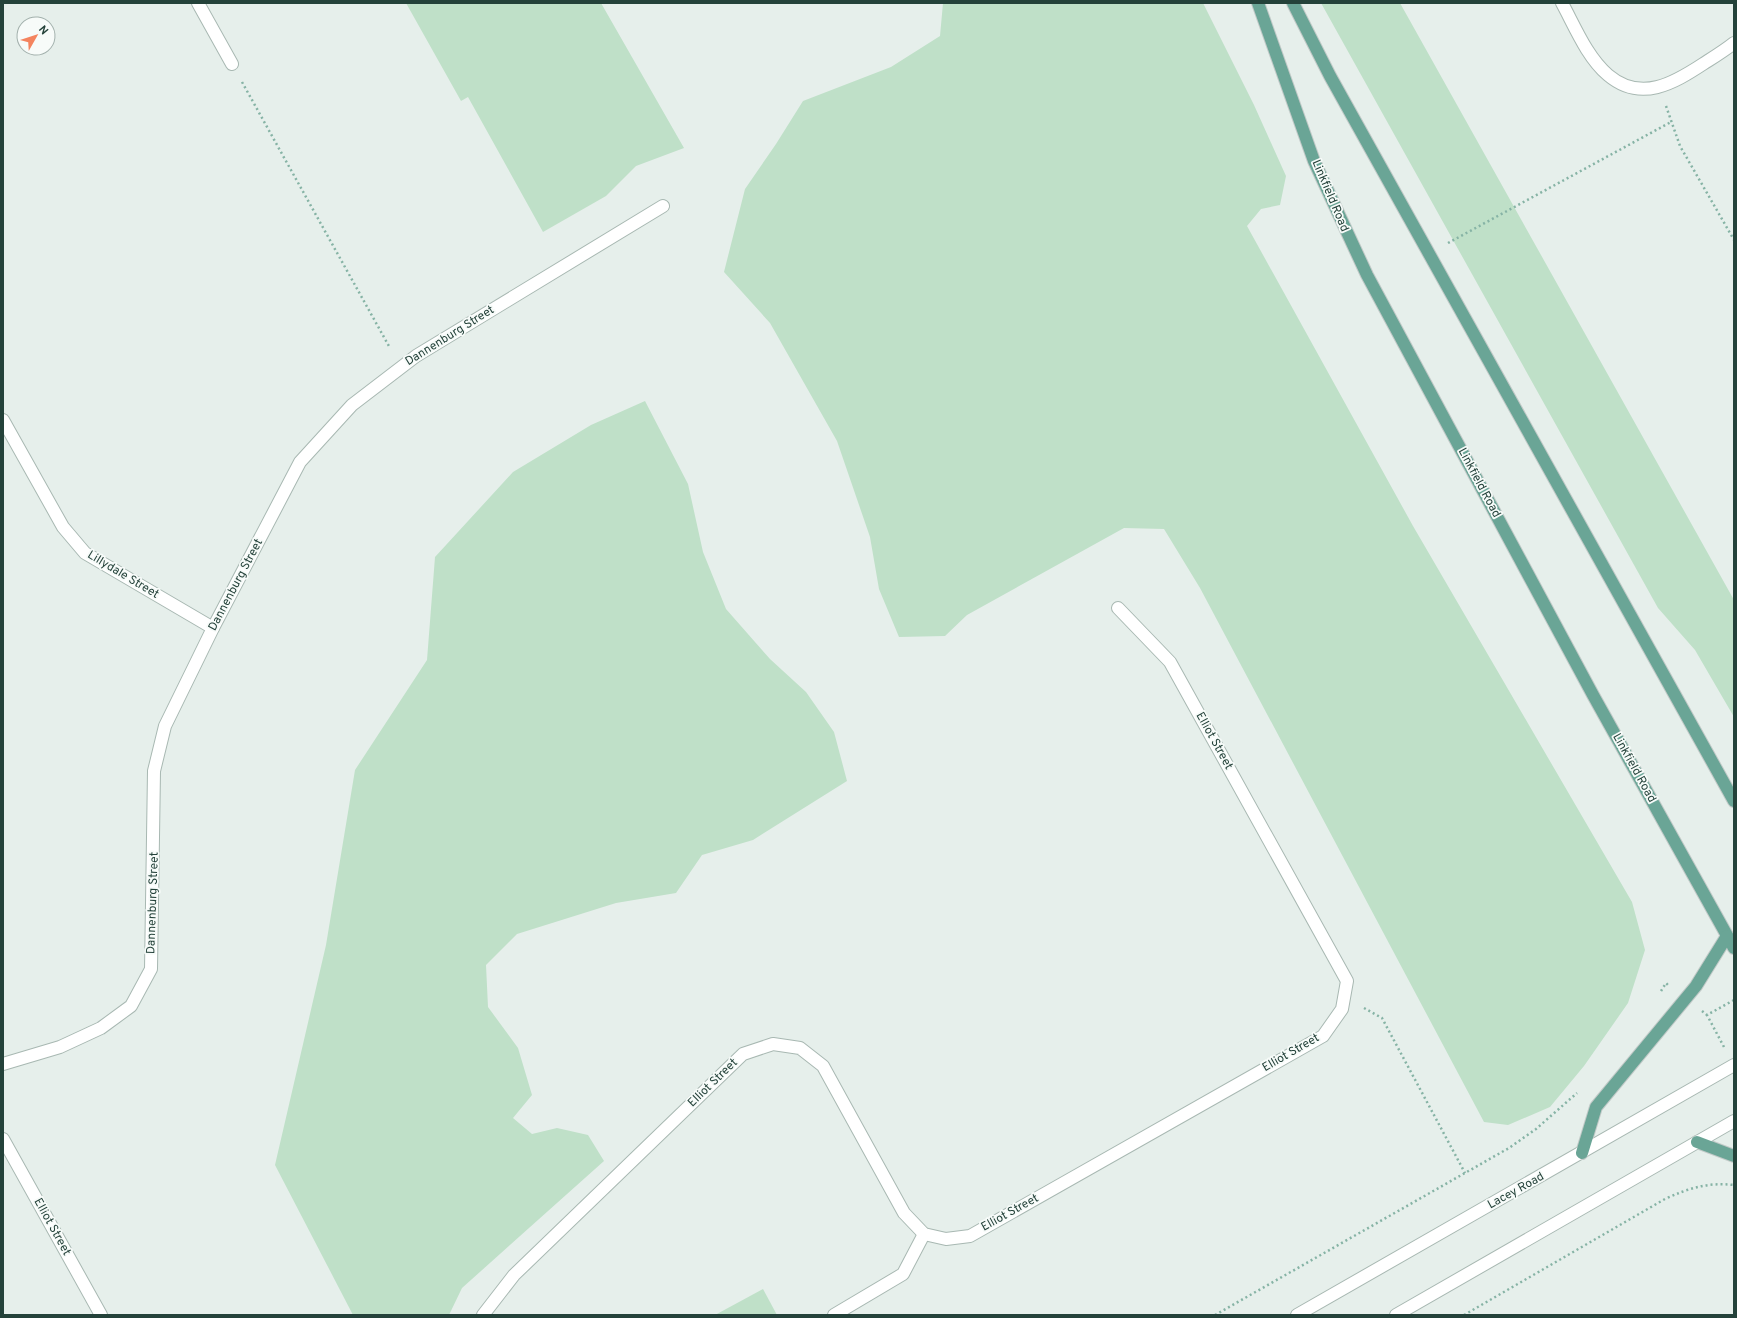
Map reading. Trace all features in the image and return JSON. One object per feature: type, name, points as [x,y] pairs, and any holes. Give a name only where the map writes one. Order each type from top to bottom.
[{"type":"main road","name":"Linkfield Road","points":[[1258,3],[1314,161],[1367,275],[1582,675],[1734,948]]},
{"type":"main road","points":[[1293,3],[1330,76],[1734,801]]},
{"type":"main road","points":[[1582,1153],[1596,1107],[1696,986],[1727,936]]},
{"type":"main road","points":[[1697,1142],[1734,1156]]},
{"type":"street","points":[[198,3],[232,64]]},
{"type":"street","points":[[1562,3],[1586,48],[1609,75],[1624,85],[1640,89],[1653,89],[1664,86],[1683,77],[1734,43]]},
{"type":"street","name":"Dannenburg Street","points":[[3,1064],[60,1047],[101,1028],[131,1006],[151,969],[154,771],[166,726],[213,628],[300,462],[352,405],[416,356],[663,206]]},
{"type":"street","name":"Lillydale Street","points":[[3,420],[63,527],[85,553],[213,628]]},
{"type":"street","name":"Elliot Street","points":[[483,1315],[514,1275],[743,1054],[773,1044],[800,1048],[823,1066],[904,1213],[924,1234],[946,1239],[970,1236],[1323,1036],[1342,1009],[1347,980],[1170,662],[1118,608]]},
{"type":"street","name":"Lacey Road","points":[[1297,1315],[1734,1065]]},
{"type":"street","points":[[1396,1315],[1734,1121]]},
{"type":"street","name":"Elliot Street","points":[[3,1139],[101,1315]]},
{"type":"street","points":[[834,1315],[903,1274],[924,1234]]},
{"type":"path","points":[[232,64],[400,368]]},
{"type":"path","points":[[1664,86],[1665,101],[1680,146],[1734,240]]},
{"type":"path","points":[[1429,254],[1671,122]]},
{"type":"path","points":[[1659,995],[1666,984]]},
{"type":"path","points":[[1344,996],[1382,1018],[1465,1173]]},
{"type":"path","points":[[1725,1049],[1708,1015],[1734,1000]]},
{"type":"path","points":[[1215,1315],[1509,1148],[1536,1129],[1579,1091]]},
{"type":"path","points":[[1464,1315],[1686,1190],[1707,1184],[1734,1185]]},
{"type":"green space","points":[[406,3],[601,3],[684,148],[636,166],[606,196],[543,232],[468,97],[461,101]]},
{"type":"green space","points":[[943,3],[1203,3],[1254,105],[1286,176],[1280,205],[1261,209],[1247,226],[1413,526],[1632,902],[1645,950],[1628,1003],[1584,1066],[1550,1107],[1508,1125],[1484,1122],[1200,588],[1164,529],[1124,528],[967,615],[945,636],[899,637],[879,589],[870,537],[837,441],[770,323],[724,272],[745,189],[803,101],[891,67],[940,36]]},
{"type":"green space","points":[[1321,3],[1400,3],[1734,600],[1734,717],[1695,650],[1658,608]]},
{"type":"green space","points":[[645,401],[688,484],[703,552],[726,609],[770,659],[806,692],[834,732],[847,781],[753,840],[702,855],[676,893],[616,903],[517,934],[486,965],[488,1007],[518,1048],[532,1095],[513,1118],[532,1134],[557,1128],[588,1135],[604,1161],[462,1288],[449,1315],[353,1315],[275,1165],[326,945],[355,770],[427,660],[435,557],[513,472],[591,425]]},
{"type":"green space","points":[[763,1289],[777,1315],[715,1315]]}]
